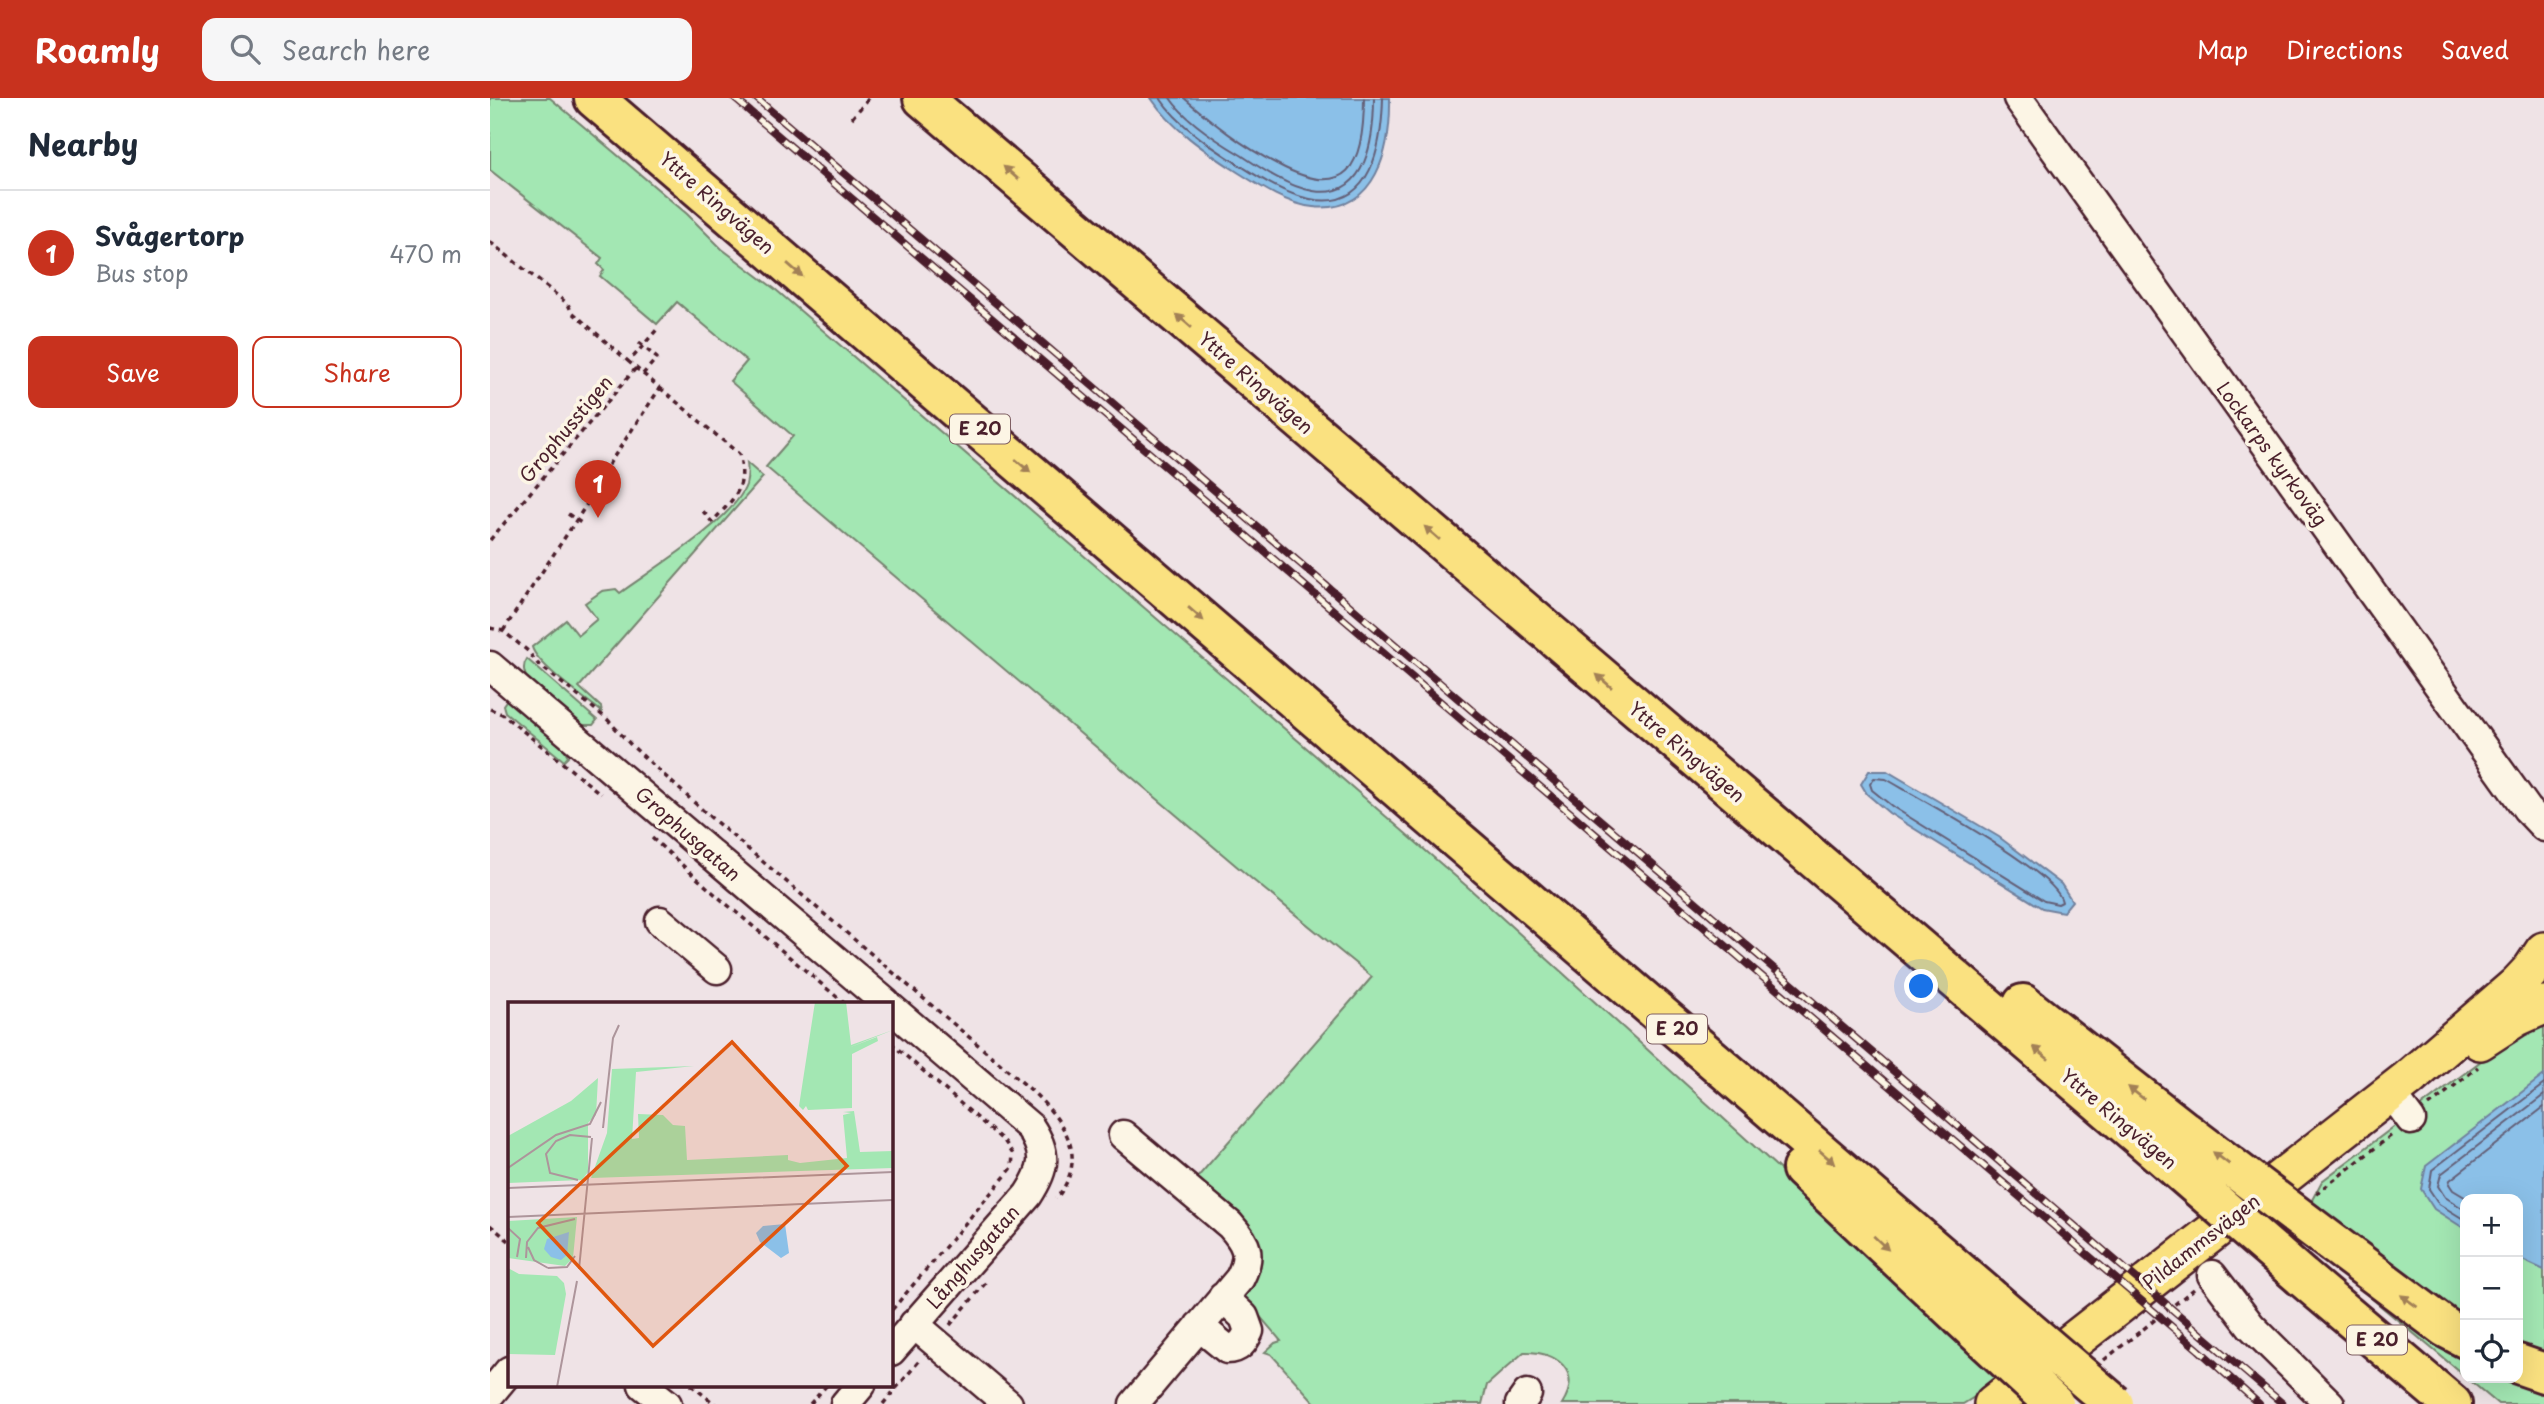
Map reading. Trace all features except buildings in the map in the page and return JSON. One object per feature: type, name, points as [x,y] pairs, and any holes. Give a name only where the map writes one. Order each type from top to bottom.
[{"type":"highway","name":"Yttre Ringvägen","points":[[594,98],[1367,761],[1974,1307],[2114,1404]]},
{"type":"highway","name":"Yttre Ringvägen","points":[[923,98],[1656,725],[2179,1148],[2302,1277],[2452,1404]]},
{"type":"highway","points":[[2179,1148],[2334,1244],[2446,1328],[2460,1335]]},
{"type":"highway","points":[[1974,1307],[2054,1404]]},
{"type":"highway","points":[[2523,1366],[2544,1373]]},
{"type":"main road","name":"Pildammsvägen","points":[[2411,1089],[2517,985],[2544,951]]},
{"type":"main road","name":"Pildammsvägen","points":[[1993,1404],[2411,1089],[2507,1011],[2544,990]]},
{"type":"main road","points":[[2411,1089],[2544,1005]]},
{"type":"street","name":"Lockarps kyrkoväg","points":[[2018,98],[2536,818],[2544,840]]},
{"type":"street","name":"Grophusgatan","points":[[490,666],[885,1002]]},
{"type":"street","points":[[660,921],[717,969]]},
{"type":"street","name":"Långhusgatan","points":[[892,1009],[1030,1127],[1039,1140],[1043,1155],[1041,1171],[1028,1195],[902,1318],[892,1348]]},
{"type":"street","points":[[1123,1135],[1230,1225],[1247,1251],[1247,1263],[1240,1278],[1134,1404]]},
{"type":"street","points":[[2212,1275],[2251,1326],[2330,1404]]},
{"type":"street","points":[[1199,1326],[1227,1349],[1235,1349],[1245,1341],[1249,1331],[1244,1317],[1223,1297]]},
{"type":"street","points":[[902,1318],[1009,1404]]},
{"type":"street","points":[[490,1394],[508,1372]]},
{"type":"street","points":[[644,1386],[667,1404]]},
{"type":"street","points":[[845,1404],[861,1386]]},
{"type":"path","points":[[852,118],[869,98]]},
{"type":"path","points":[[490,242],[568,304],[571,312],[739,454],[743,479],[736,496],[712,522],[702,510]]},
{"type":"path","points":[[629,362],[641,344],[659,327]]},
{"type":"path","points":[[641,344],[657,358],[643,374]]},
{"type":"path","name":"Grophusstigen","points":[[490,540],[636,368]]},
{"type":"path","points":[[503,631],[579,521],[612,467],[609,464],[660,388]]},
{"type":"path","points":[[568,514],[579,521]]},
{"type":"path","points":[[490,709],[502,714],[611,802]]},
{"type":"path","points":[[646,832],[843,1002]]},
{"type":"path","points":[[892,1044],[1005,1142],[1013,1154],[1012,1168],[902,1318]]},
{"type":"path","points":[[490,1225],[508,1240]]},
{"type":"path","points":[[2103,1360],[2212,1275]]},
{"type":"path","points":[[692,1386],[715,1404]]},
{"type":"path","points":[[810,1404],[826,1386]]},
{"type":"green space","points":[[490,98],[550,98],[687,214],[722,249],[775,289],[1470,889],[2008,1376],[1963,1404],[1562,1404],[1569,1382],[1563,1365],[1546,1355],[1524,1352],[1487,1385],[1482,1404],[1316,1404],[1271,1354],[1265,1352],[1281,1341],[1239,1292],[1260,1260],[1261,1249],[1196,1179],[1372,977],[1253,880],[766,467],[793,436],[730,381],[747,361],[677,302],[657,324],[600,276],[604,270],[598,264],[602,258],[490,170]]},
{"type":"green space","points":[[747,463],[763,477],[579,687],[601,707],[602,712],[552,672],[532,647],[566,620],[578,635],[597,619],[585,603],[602,591],[616,589],[620,593],[709,529],[738,499],[747,482]]},
{"type":"green space","points":[[527,659],[597,720],[593,725],[580,725],[527,679],[524,664]]},
{"type":"green space","points":[[508,698],[563,745],[568,757],[564,761],[505,712],[503,705]]},
{"type":"green space","points":[[2544,1018],[2544,1404],[2498,1404],[2473,1383],[2523,1383],[2523,1194],[2460,1194],[2460,1372],[2294,1234],[2322,1181],[2534,1021]]},
{"type":"water","points":[[1151,98],[1390,98],[1390,117],[1383,156],[1366,189],[1352,200],[1335,206],[1313,207],[1273,193],[1213,156],[1179,129]]},
{"type":"water","points":[[1869,771],[1887,771],[1999,837],[2061,884],[2072,901],[2063,912],[2042,908],[1889,813],[1867,794],[1861,784]]},
{"type":"water","points":[[2544,1075],[2544,1270],[2523,1260],[2523,1194],[2460,1194],[2460,1226],[2434,1209],[2421,1189],[2426,1166]]},
{"type":"railway","points":[[734,98],[2259,1404]]},
{"type":"railway","points":[[756,98],[2283,1404]]},
{"type":"place","name":"Svågertorp","points":[[598,518]]}]
